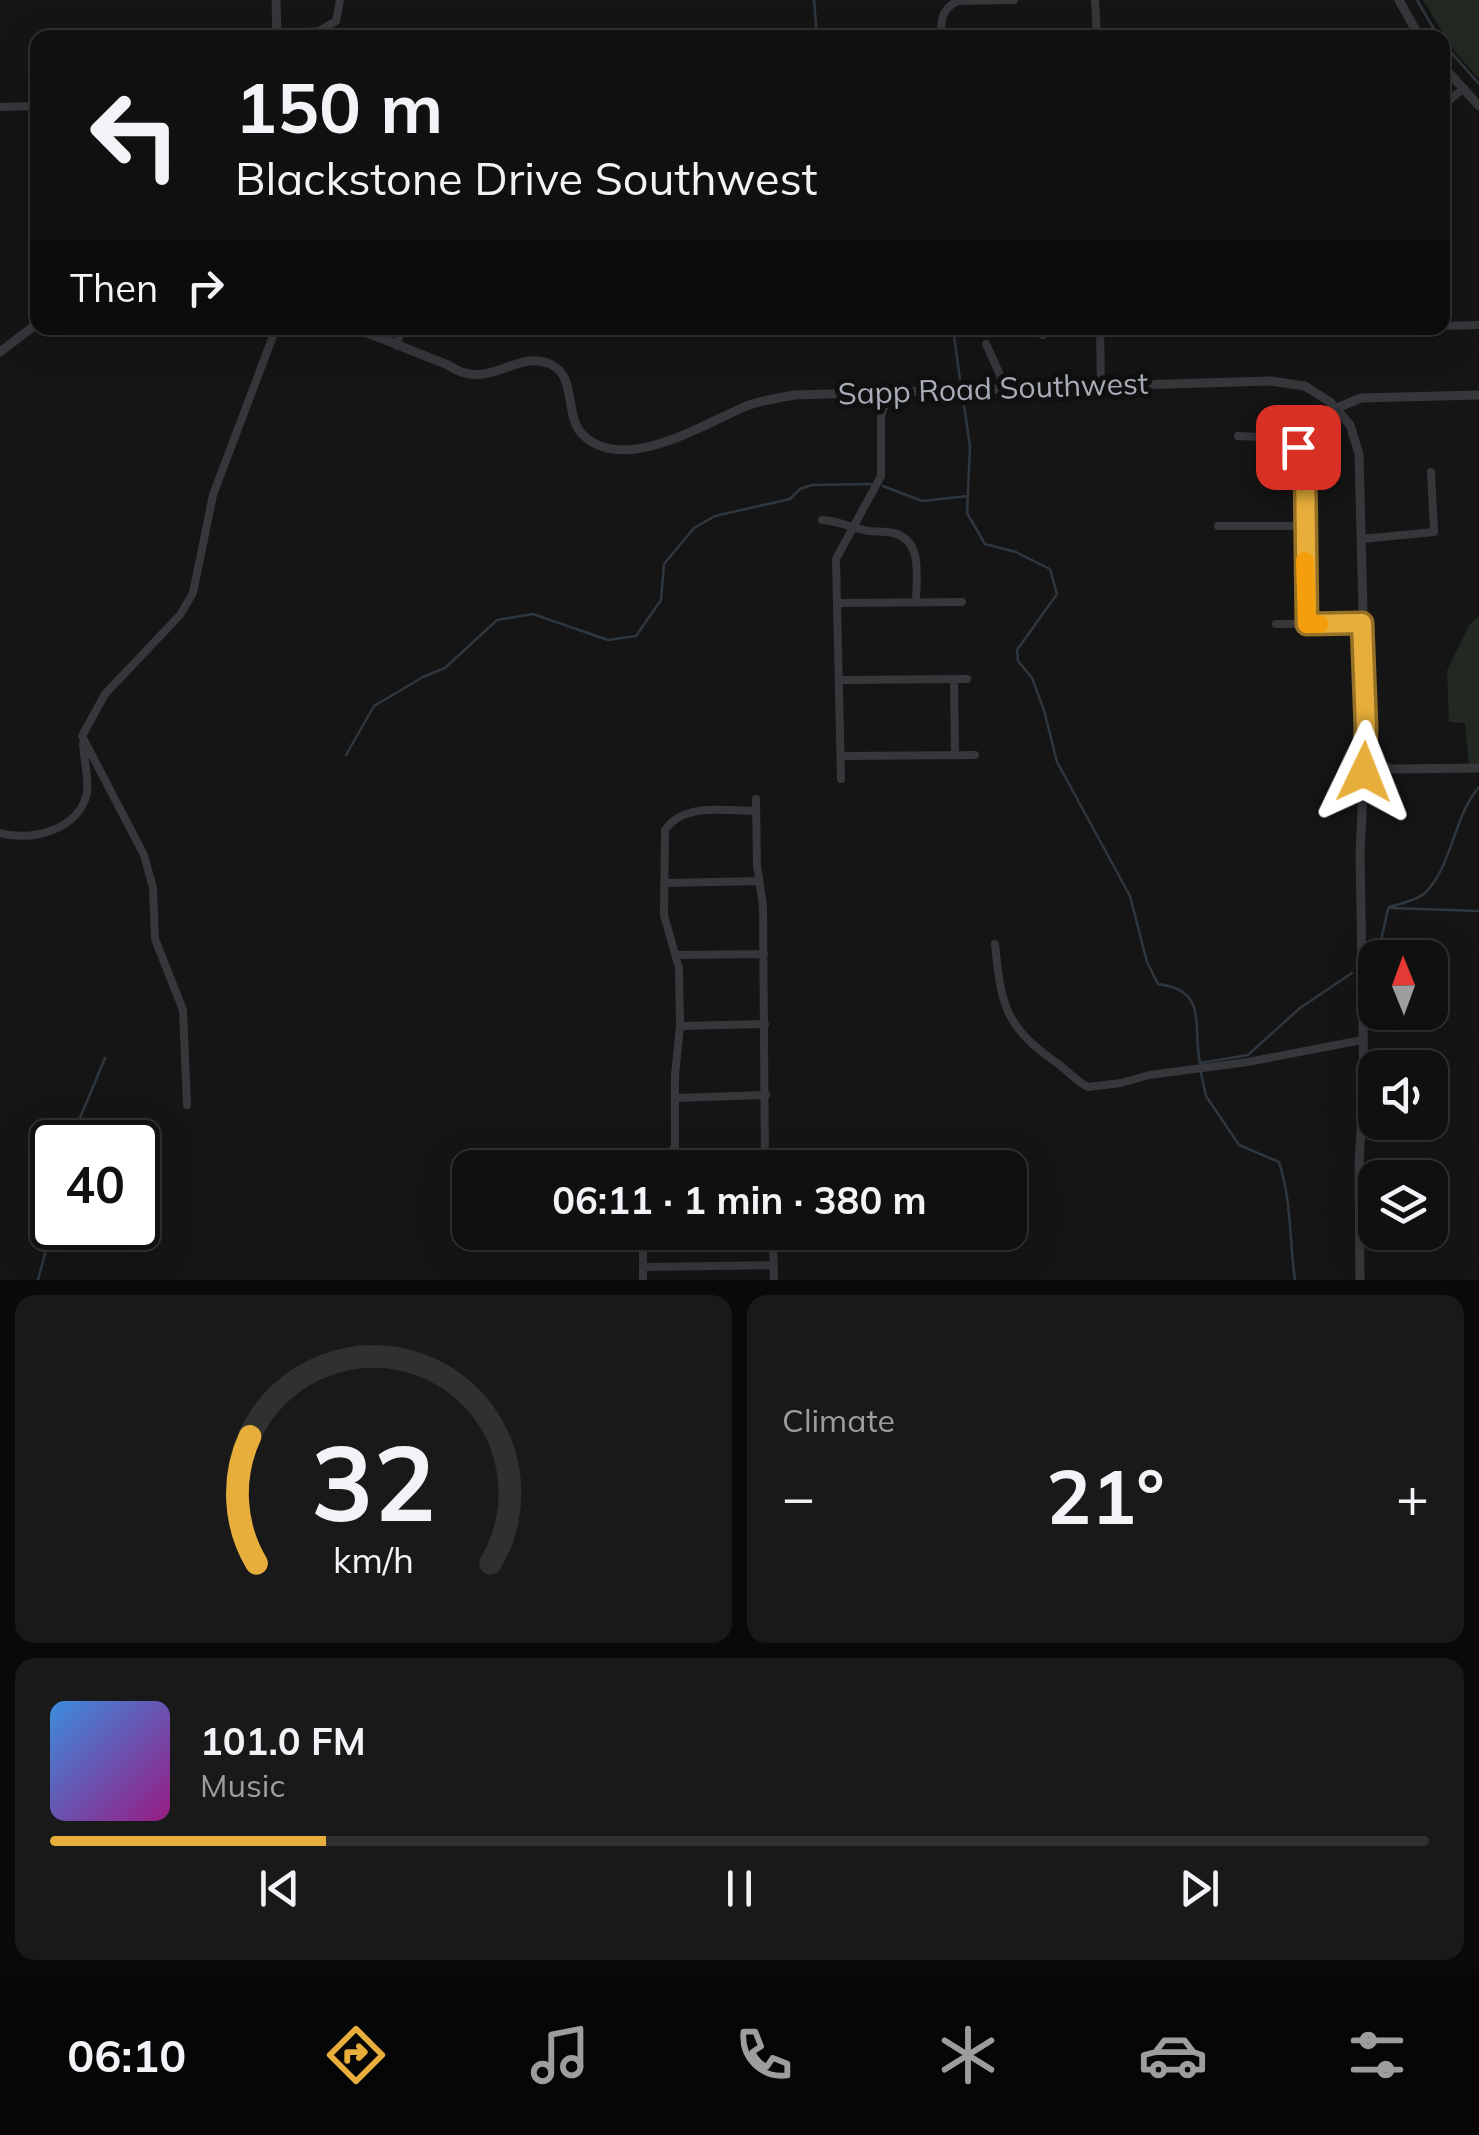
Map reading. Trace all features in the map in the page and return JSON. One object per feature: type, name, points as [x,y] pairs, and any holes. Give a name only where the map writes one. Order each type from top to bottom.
[{"type":"street","points":[[276,0],[277,30]]},
{"type":"street","points":[[321,30],[339,15],[340,0]]},
{"type":"street","points":[[941,30],[942,18],[950,5],[958,1],[1014,0]]},
{"type":"street","points":[[1096,0],[1097,30]]},
{"type":"street","points":[[1399,0],[1416,30]]},
{"type":"street","points":[[1450,73],[1479,106]]},
{"type":"street","points":[[1450,99],[1464,88]]},
{"type":"street","points":[[0,107],[30,106]]},
{"type":"street","points":[[1450,326],[1479,325]]},
{"type":"street","points":[[0,352],[30,329]]},
{"type":"street","points":[[0,833],[15,838],[48,832],[62,826],[78,811],[87,792],[82,740],[91,714],[105,694],[180,616],[193,593],[213,495],[273,335]]},
{"type":"street","name":"Sapp Road Southwest","points":[[372,335],[448,365],[460,374],[494,374],[540,361],[553,365],[564,373],[574,420],[584,436],[633,450],[772,399],[1101,384],[1285,382],[1316,392],[1337,408]]},
{"type":"street","points":[[397,346],[399,335]]},
{"type":"street","points":[[1100,335],[1101,384]]},
{"type":"street","points":[[986,344],[1001,377],[1002,389]]},
{"type":"street","points":[[840,778],[836,558],[882,476],[881,416],[890,392]]},
{"type":"street","points":[[1360,1280],[1358,1162],[1364,1085],[1360,834],[1365,763],[1359,454],[1356,435],[1337,408],[1361,398],[1479,395]]},
{"type":"street","points":[[1238,436],[1278,436],[1298,447],[1305,466],[1307,624]]},
{"type":"street","points":[[1361,539],[1434,532],[1431,472]]},
{"type":"street","points":[[822,520],[906,538],[916,560],[916,602]]},
{"type":"street","points":[[1218,526],[1304,526]]},
{"type":"street","points":[[838,603],[962,602]]},
{"type":"street","points":[[1276,624],[1362,623]]},
{"type":"street","points":[[840,680],[967,679]]},
{"type":"street","points":[[954,680],[955,756]]},
{"type":"street","points":[[82,740],[144,855],[149,872],[155,939],[183,1010],[187,1105]]},
{"type":"street","points":[[841,756],[975,755]]},
{"type":"street","points":[[1365,763],[1394,769],[1479,768]]},
{"type":"street","points":[[756,799],[758,881],[764,906],[765,1150]]},
{"type":"street","points":[[673,1150],[680,1026],[676,955],[664,915],[664,830],[671,821],[691,811],[756,811]]},
{"type":"street","points":[[666,884],[758,881]]},
{"type":"street","points":[[995,944],[998,978],[1016,1030],[1088,1087],[1362,1040]]},
{"type":"street","points":[[676,955],[764,954]]},
{"type":"street","points":[[680,1026],[764,1024]]},
{"type":"street","points":[[676,1098],[766,1095]]},
{"type":"street","points":[[642,1250],[644,1280]]},
{"type":"street","points":[[774,1250],[774,1280]]},
{"type":"street","points":[[643,1268],[774,1265]]},
{"type":"shaded area","points":[[1423,0],[1479,0],[1479,79],[1450,44],[1450,30],[1441,30]]},
{"type":"shaded area","points":[[1479,616],[1479,765],[1469,765],[1465,723],[1449,722],[1447,671],[1469,625]]},
{"type":"waterway","points":[[814,0],[816,30]]},
{"type":"waterway","points":[[1417,0],[1434,30]]},
{"type":"waterway","points":[[1450,51],[1479,84]]},
{"type":"waterway","points":[[954,335],[960,380]]},
{"type":"waterway","points":[[963,398],[970,447],[967,513],[985,544],[1016,552],[1050,569],[1057,594],[1017,650],[1018,661],[1032,678],[1057,762],[1130,896],[1147,962],[1158,984],[1174,988],[1192,1002],[1200,1063],[1248,1055],[1300,1008],[1352,973]]},
{"type":"waterway","points":[[346,755],[374,706],[445,668],[497,620],[533,614],[608,640],[636,636],[661,600],[664,564],[694,528],[715,516],[790,499],[800,489],[812,485],[871,484]]},
{"type":"waterway","points":[[883,486],[922,501],[968,496]]},
{"type":"waterway","points":[[1389,907],[1422,895],[1434,882],[1479,787]]},
{"type":"waterway","points":[[1390,908],[1479,911]]},
{"type":"waterway","points":[[1381,940],[1388,909]]},
{"type":"waterway","points":[[80,1120],[105,1058]]},
{"type":"waterway","points":[[1201,1073],[1206,1096],[1239,1145],[1279,1162],[1288,1206],[1295,1280]]},
{"type":"waterway","points":[[38,1280],[46,1250]]},
{"type":"slow traffic","points":[[1305,561],[1307,624],[1320,624]]},
{"type":"route","points":[[1298,447],[1305,466],[1307,624],[1362,623],[1364,772]]}]
